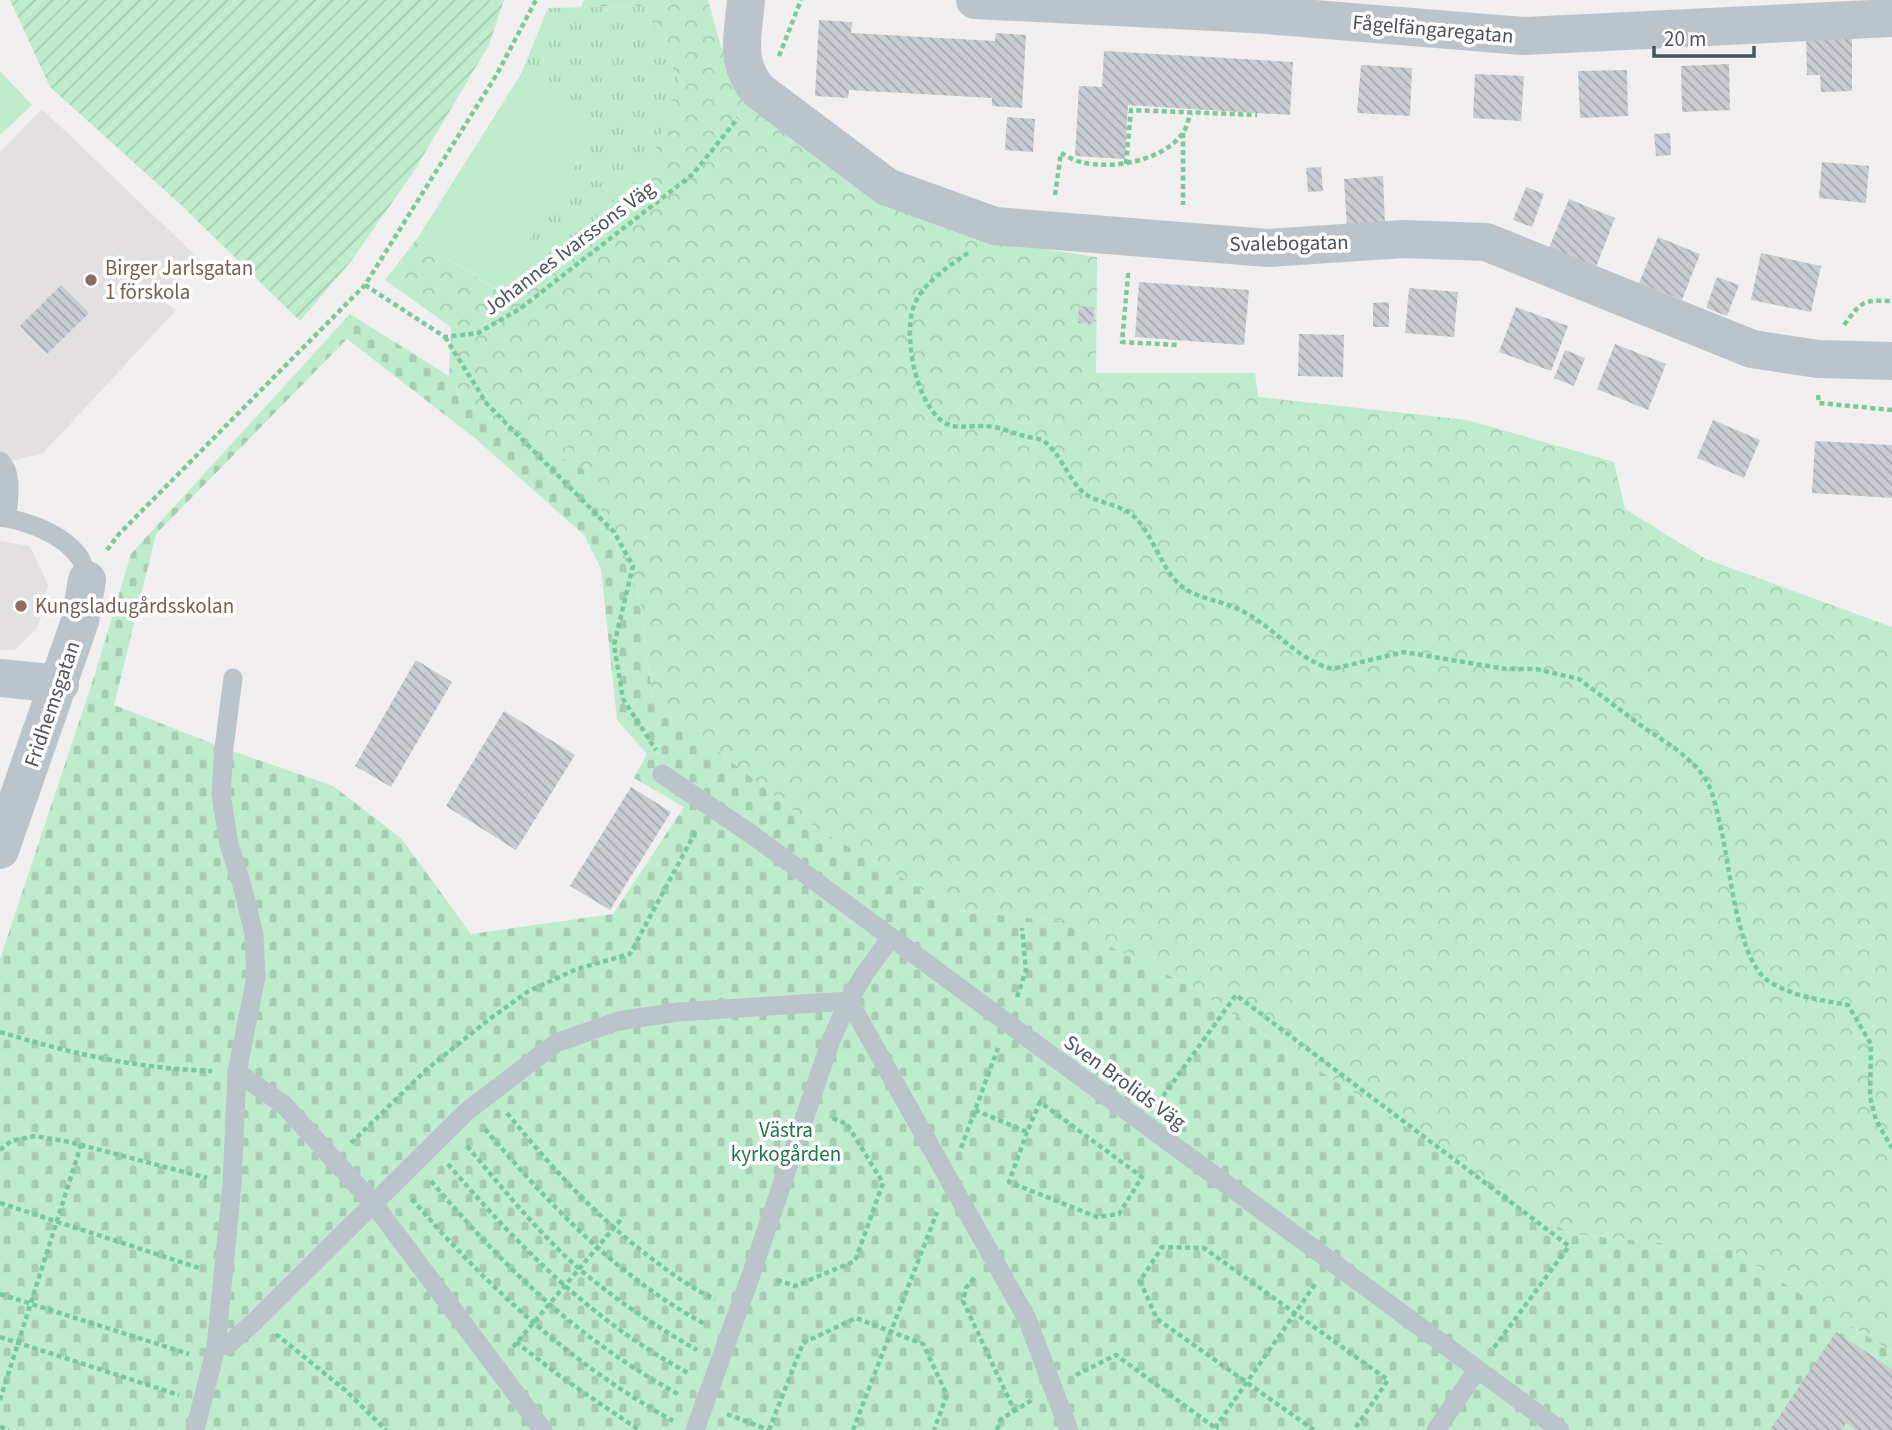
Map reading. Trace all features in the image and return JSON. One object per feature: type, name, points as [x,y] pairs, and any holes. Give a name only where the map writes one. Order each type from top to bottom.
[{"type":"street","name":"Svalebogatan","points":[[746,0],[742,47],[744,69],[759,90],[887,187],[995,226],[1268,248],[1404,239],[1486,242],[1752,349],[1833,360],[1892,361]]},
{"type":"street","name":"Fågelfängaregatan","points":[[975,0],[1254,7],[1522,36],[1892,18]]},
{"type":"street","name":"Fridhemsgatan","points":[[0,850],[60,684],[80,621],[87,580]]},
{"type":"street","points":[[0,678],[60,684]]},
{"type":"lane","points":[[0,461],[6,467],[9,479],[3,518],[36,527],[66,544],[82,559],[87,580]]},
{"type":"lane","points":[[195,1430],[215,1354],[232,1185],[237,1072],[256,977],[254,934],[229,845],[221,794],[223,748],[233,678]]},
{"type":"lane","name":"Sven Brolids Väg","points":[[662,774],[751,834],[1560,1430]]},
{"type":"lane","points":[[687,1427],[703,1405],[752,1272],[831,1040],[863,976],[890,939]]},
{"type":"lane","points":[[215,1354],[256,1320],[469,1109],[556,1043],[618,1021],[678,1012],[849,1000]]},
{"type":"lane","points":[[849,1000],[1027,1319],[1069,1430]]},
{"type":"lane","points":[[237,1072],[285,1106],[373,1203],[543,1430]]},
{"type":"lane","points":[[1436,1430],[1477,1370]]},
{"type":"path","points":[[87,580],[119,534],[365,285],[498,74],[536,0]]},
{"type":"path","name":"Johannes Ivarssons Väg","points":[[445,337],[478,334],[521,308],[693,174],[759,90],[775,65],[801,0]]},
{"type":"path","points":[[1126,164],[1131,110],[1257,115]]},
{"type":"path","points":[[1055,197],[1060,153],[1081,162],[1126,164],[1142,161],[1174,142],[1183,132],[1191,113]]},
{"type":"path","points":[[1183,132],[1184,241]]},
{"type":"path","points":[[970,251],[925,287],[916,300],[912,315],[911,356],[914,372],[927,404],[938,419],[947,426],[993,427],[1044,441],[1084,493],[1130,513],[1154,544],[1173,578],[1185,590],[1201,598],[1241,610],[1285,643],[1322,666],[1332,669],[1404,652],[1506,669],[1536,669],[1564,674],[1580,678],[1676,749],[1705,778],[1714,799],[1737,912],[1749,954],[1757,970],[1768,981],[1804,996],[1848,1005],[1871,1044],[1870,1097],[1876,1120],[1892,1148]]},
{"type":"path","points":[[1139,275],[1128,275],[1122,342],[1177,345]]},
{"type":"path","points":[[365,285],[445,337],[487,404],[614,532],[634,566],[614,645],[623,699],[658,753],[662,774]]},
{"type":"path","points":[[1833,360],[1837,334],[1857,308],[1867,300],[1892,301]]},
{"type":"path","points":[[334,1160],[426,1070],[527,992],[577,969],[630,954],[709,806]]},
{"type":"path","points":[[853,1430],[1026,970],[1022,928]]},
{"type":"path","points":[[1143,1124],[1236,995],[1569,1246],[1477,1370]]},
{"type":"path","points":[[0,1032],[118,1062],[177,1070],[237,1072]]},
{"type":"path","points":[[491,1093],[572,1190],[613,1229],[674,1276],[711,1298],[739,1308]]},
{"type":"path","points":[[1040,1102],[1142,1178],[1119,1214],[1097,1217],[1009,1182],[1027,1132],[1040,1102]]},
{"type":"path","points":[[469,1109],[537,1190],[597,1248],[673,1305],[728,1336]]},
{"type":"path","points":[[752,1272],[795,1286],[855,1261],[883,1183],[847,1124],[808,1109]]},
{"type":"path","points":[[975,1110],[1027,1132]]},
{"type":"path","points":[[451,1126],[522,1212],[565,1256],[633,1309],[682,1341],[719,1360]]},
{"type":"path","points":[[0,1150],[11,1141],[35,1136],[81,1145],[232,1185]]},
{"type":"path","points":[[0,1400],[81,1145]]},
{"type":"path","points":[[432,1145],[505,1229],[564,1287],[626,1335],[710,1385]]},
{"type":"path","points":[[415,1162],[490,1248],[549,1304],[622,1362],[663,1386],[703,1405],[769,1430],[803,1343],[856,1318],[923,1344],[947,1395],[934,1430]]},
{"type":"path","points":[[396,1180],[464,1258],[532,1324],[603,1378],[687,1427]]},
{"type":"path","points":[[0,1203],[223,1277]]},
{"type":"path","points":[[495,1367],[623,1217]]},
{"type":"path","points":[[1314,1430],[1157,1319],[1140,1281],[1162,1247],[1204,1248],[1388,1380],[1354,1430]]},
{"type":"path","points":[[997,1430],[1001,1419],[1014,1410],[1116,1355],[1215,1429],[1330,1262]]},
{"type":"path","points":[[996,1264],[972,1280],[966,1288],[963,1301],[1014,1410]]},
{"type":"path","points":[[0,1294],[215,1354]]},
{"type":"path","points":[[256,1320],[345,1390],[386,1430]]},
{"type":"path","points":[[0,1337],[204,1402]]},
{"type":"path","points":[[516,1342],[561,1377],[639,1430]]},
{"type":"path","points":[[0,1427],[9,1430]]},
{"type":"shaded area","name":"Birger Jarlsgatan 1 förskola","points":[[42,109],[199,259],[163,301],[176,310],[43,453],[0,464],[0,152]]},
{"type":"shaded area","name":"Kungsladugårdsskolan","points":[[0,541],[30,546],[48,585],[38,627],[15,650],[0,650]]},
{"type":"green space","points":[[10,0],[504,0],[489,45],[414,171],[352,260],[300,321],[181,205],[50,87]]},
{"type":"green space","points":[[584,0],[708,0],[721,47],[768,122],[1004,243],[1097,257],[1096,373],[1255,373],[1258,397],[1467,420],[1614,462],[1625,509],[1706,559],[1892,627],[1892,1352],[1731,1250],[1570,1234],[1188,985],[1058,921],[959,911],[814,827],[653,700],[639,595],[583,469],[474,409],[449,376],[451,327],[385,280],[417,239],[497,290],[517,293],[649,169],[645,6],[581,7]]},
{"type":"green space","points":[[645,6],[679,81],[649,169],[517,293],[498,290],[601,125],[521,74],[548,8]]},
{"type":"green space","points":[[0,71],[32,105],[0,135]]},
{"type":"green space","points":[[521,74],[601,125],[498,290],[417,239]]},
{"type":"green space","name":"Västra kyrkogården","points":[[350,314],[449,376],[474,409],[583,469],[639,595],[653,700],[814,827],[959,911],[1058,921],[1188,985],[1570,1234],[1731,1250],[1892,1352],[1892,1430],[0,1430],[0,959],[96,671],[131,554]],"holes":[[[347,339],[476,439],[584,535],[601,569],[617,720],[647,754],[634,778],[684,807],[613,914],[471,934],[401,838],[333,786],[224,748],[114,705],[156,534]]]},
{"type":"building","points":[[819,20],[852,22],[851,33],[995,41],[996,33],[1026,35],[1022,108],[992,106],[992,98],[849,90],[848,98],[815,96]]},
{"type":"building","points":[[1806,36],[1852,36],[1852,91],[1821,92],[1820,75],[1807,75]]},
{"type":"building","points":[[1104,51],[1293,62],[1290,115],[1128,105],[1125,159],[1075,156],[1079,86],[1102,87]]},
{"type":"building","points":[[1729,64],[1730,110],[1682,112],[1681,66]]},
{"type":"building","points":[[1361,65],[1412,68],[1410,116],[1357,113]]},
{"type":"building","points":[[1627,70],[1628,116],[1580,118],[1578,71]]},
{"type":"building","points":[[1475,74],[1524,76],[1521,121],[1473,118]]},
{"type":"building","points":[[1007,117],[1035,119],[1033,152],[1005,150]]},
{"type":"building","points":[[1670,133],[1671,155],[1656,156],[1654,134]]},
{"type":"building","points":[[1822,162],[1869,166],[1866,203],[1819,198]]},
{"type":"building","points":[[1321,167],[1323,191],[1308,192],[1306,168]]},
{"type":"building","points":[[1383,176],[1385,226],[1347,228],[1344,179]]},
{"type":"building","points":[[1526,187],[1544,194],[1532,227],[1513,220]]},
{"type":"building","points":[[1569,199],[1615,218],[1596,267],[1549,248]]},
{"type":"building","points":[[1658,237],[1700,254],[1682,300],[1639,283]]},
{"type":"building","points":[[1761,253],[1821,266],[1811,312],[1751,300]]},
{"type":"building","points":[[1717,277],[1739,285],[1727,316],[1706,308]]},
{"type":"building","points":[[1139,282],[1249,290],[1244,345],[1135,337]]},
{"type":"building","points":[[61,285],[89,313],[47,354],[20,326]]},
{"type":"building","points":[[1409,288],[1458,292],[1454,337],[1405,333]]},
{"type":"building","points":[[1389,302],[1389,327],[1373,327],[1373,303]]},
{"type":"building","points":[[1079,306],[1094,307],[1093,324],[1078,323]]},
{"type":"building","points":[[1516,307],[1568,326],[1551,371],[1499,352]]},
{"type":"building","points":[[1299,334],[1344,335],[1343,377],[1298,376]]},
{"type":"building","points":[[1615,344],[1666,364],[1648,410],[1597,389]]},
{"type":"building","points":[[1565,350],[1585,358],[1574,386],[1554,378]]},
{"type":"building","points":[[1713,420],[1760,440],[1744,478],[1697,458]]},
{"type":"building","points":[[1815,441],[1892,445],[1892,498],[1812,493]]},
{"type":"building","points":[[416,660],[452,682],[391,787],[355,766]]},
{"type":"building","points":[[504,711],[575,755],[516,850],[446,806]]},
{"type":"building","points":[[631,787],[671,812],[610,910],[570,886]]},
{"type":"building","points":[[1836,1332],[1892,1369],[1892,1430],[1856,1430],[1846,1423],[1842,1430],[1770,1430]]},
{"type":"place","name":"Birger Jarlsgatan 1 förskola","points":[[91,280]]},
{"type":"place","name":"Kungsladugårdsskolan","points":[[21,606]]}]
